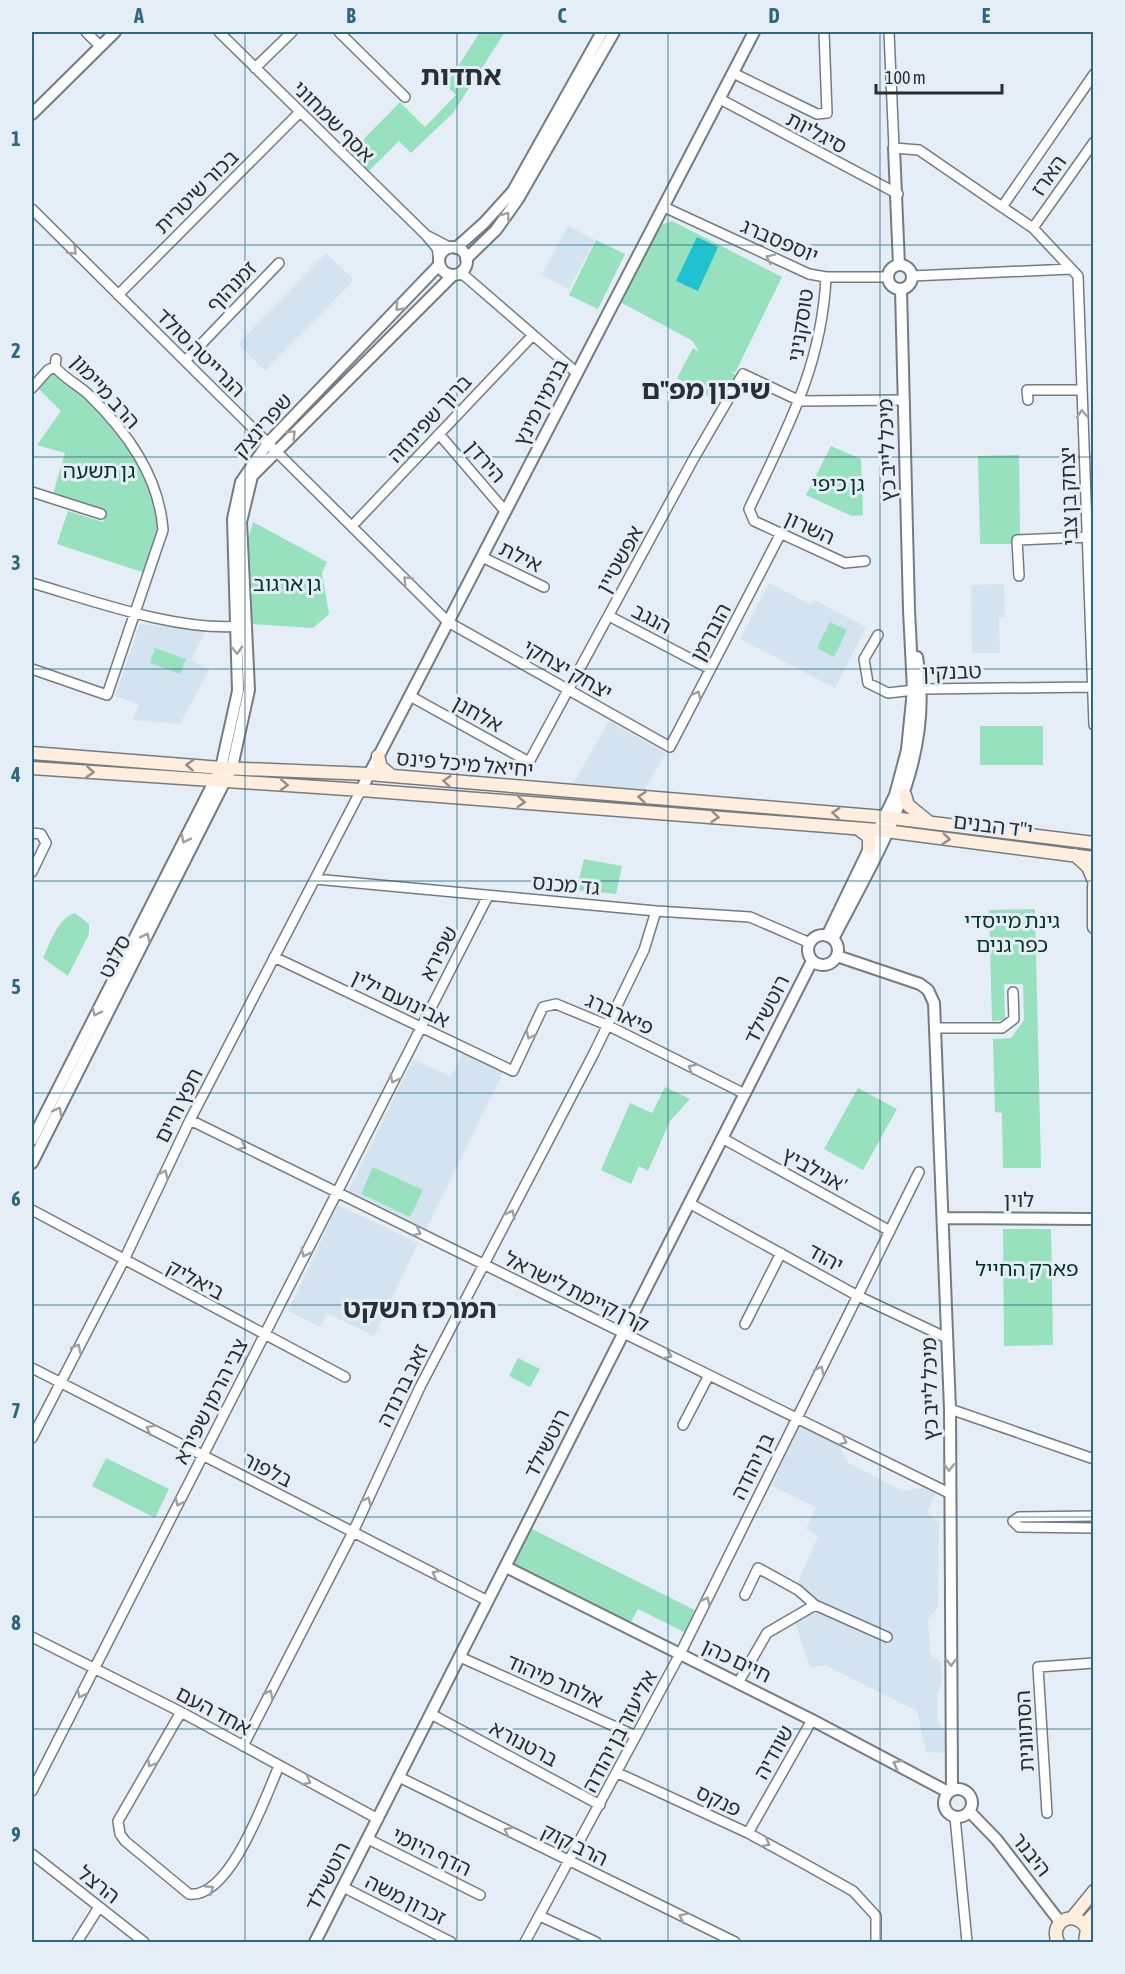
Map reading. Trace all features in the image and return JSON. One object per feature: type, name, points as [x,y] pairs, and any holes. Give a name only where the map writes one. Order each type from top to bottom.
[{"type":"main road","name":"יחיאל מיכל פינס","points":[[32,753],[252,769],[369,774],[889,818]]},
{"type":"main road","points":[[378,756],[381,767],[392,776]]},
{"type":"main road","name":"יחיאל מיכל פינס","points":[[32,768],[361,790],[883,831]]},
{"type":"main road","points":[[905,795],[908,805],[931,823]]},
{"type":"main road","name":"י''ד הבנים","points":[[889,818],[1094,843]]},
{"type":"main road","points":[[858,829],[868,837],[869,848]]},
{"type":"main road","name":"י''ד הבנים","points":[[883,831],[1094,858]]},
{"type":"main road","points":[[1079,840],[1094,836]]},
{"type":"main road","points":[[1074,854],[1085,863],[1094,880]]},
{"type":"main road","points":[[1094,886],[1094,927]]},
{"type":"main road","points":[[1055,1941],[1056,1929],[1094,1891]]},
{"type":"main road","points":[[1084,1924],[1094,1914]]},
{"type":"main road","points":[[1066,1920],[1084,1924]]},
{"type":"main road","points":[[1084,1924],[1088,1935],[1085,1942]]},
{"type":"street","points":[[86,32],[100,46]]},
{"type":"street","points":[[32,114],[115,32]]},
{"type":"street","name":"אסף שמחוני","points":[[219,32],[299,113],[426,235],[437,248],[439,262]]},
{"type":"street","points":[[255,68],[292,32]]},
{"type":"street","points":[[339,32],[405,97]]},
{"type":"street","points":[[577,374],[461,271],[444,272],[439,262],[442,252],[453,248],[484,223],[513,190],[602,32]]},
{"type":"street","name":"שפרינצק","points":[[272,447],[461,271],[496,231],[518,199],[614,32]]},
{"type":"street","name":"בנימין מינץ","points":[[361,790],[754,32]]},
{"type":"street","points":[[733,74],[818,114],[827,113],[824,32]]},
{"type":"street","points":[[889,32],[898,194],[899,265]]},
{"type":"street","points":[[1002,207],[1094,74]]},
{"type":"street","name":"סיגליות","points":[[720,99],[898,194]]},
{"type":"street","name":"בכור שיטרית","points":[[118,295],[299,113]]},
{"type":"street","name":"הארז","points":[[1032,228],[1094,142]]},
{"type":"street","points":[[894,148],[919,150],[1032,228],[1071,269]]},
{"type":"street","name":"יוספסברג","points":[[664,207],[795,270],[826,277],[888,277]]},
{"type":"street","name":"הנרייטה סולד","points":[[32,209],[448,622]]},
{"type":"street","name":"אסף שמחוני","points":[[426,235],[453,248]]},
{"type":"street","points":[[453,248],[463,252],[461,271]]},
{"type":"street","name":"שפרינצק","points":[[227,767],[238,692],[242,626],[241,522],[252,476],[272,447],[439,262]]},
{"type":"street","name":"זמנהוף","points":[[185,361],[279,263]]},
{"type":"street","points":[[899,265],[908,268],[912,276],[908,286],[901,288],[894,287],[888,277],[892,267],[899,265]]},
{"type":"street","points":[[912,276],[1071,269]]},
{"type":"street","name":"יצחק בן צבי","points":[[1071,269],[1078,276],[1080,390],[1088,537],[1090,687],[1094,725]]},
{"type":"street","name":"טוסקניני","points":[[749,509],[800,401],[810,373],[824,310],[826,277]]},
{"type":"street","name":"מיכל לייב כץ","points":[[883,831],[905,795],[917,747],[918,690],[909,610],[901,288]]},
{"type":"street","name":"ברוך שפינוזה","points":[[352,526],[533,335]]},
{"type":"street","name":"הרב מיימון","points":[[32,388],[56,363],[116,424],[148,468],[162,512],[163,530],[107,695],[32,669]]},
{"type":"street","name":"אפשטיין","points":[[529,762],[743,374],[800,401]]},
{"type":"street","points":[[1028,400],[1027,390],[1080,390]]},
{"type":"street","points":[[800,401],[904,400]]},
{"type":"street","name":"הירדן","points":[[439,434],[505,512]]},
{"type":"street","points":[[32,492],[101,514]]},
{"type":"street","name":"השרון","points":[[749,509],[754,522],[845,563],[865,561]]},
{"type":"street","name":"הוברמן","points":[[670,747],[781,533]]},
{"type":"street","points":[[1019,576],[1017,540],[1088,537]]},
{"type":"street","name":"אילת","points":[[482,556],[544,587]]},
{"type":"street","points":[[32,583],[136,614],[212,626],[242,626]]},
{"type":"street","name":"הנגב","points":[[609,616],[710,669]]},
{"type":"street","name":"יצחק יצחקי","points":[[448,622],[670,747]]},
{"type":"street","name":"שפרינצק","points":[[227,767],[236,749],[249,690],[242,626]]},
{"type":"street","name":"טבנקין","points":[[878,635],[864,659],[868,683],[888,693],[918,690],[1090,687]]},
{"type":"street","name":"מיכל לייב כץ","points":[[889,818],[907,750],[918,690]]},
{"type":"street","name":"אלחנן","points":[[410,696],[529,762]]},
{"type":"street","points":[[236,749],[237,758],[252,769]]},
{"type":"street","name":"סלנט","points":[[32,1140],[227,767]]},
{"type":"street","name":"סלנט","points":[[32,1163],[219,782]]},
{"type":"street","name":"חפץ חיים","points":[[32,1438],[124,1260],[190,1120],[361,790]]},
{"type":"street","points":[[830,937],[869,848],[883,831]]},
{"type":"street","points":[[830,937],[883,831]]},
{"type":"street","points":[[32,872],[46,843],[36,833]]},
{"type":"street","name":"גד מכנס","points":[[315,879],[656,911],[750,917],[810,943]]},
{"type":"street","name":"שפירא","points":[[421,1027],[488,896]]},
{"type":"street","name":"זאב ברנדה","points":[[243,1746],[353,1532],[420,1387],[607,1025],[644,950],[656,911]]},
{"type":"street","points":[[817,936],[830,937],[837,947],[837,956],[826,965],[812,961],[808,952],[810,943],[817,936]]},
{"type":"street","name":"מיכל לייב כץ","points":[[837,956],[920,984],[928,990],[934,1003],[945,1218],[950,1409],[950,1790]]},
{"type":"street","name":"אבינועם ילין","points":[[274,957],[513,1071]]},
{"type":"street","name":"רוטשילד","points":[[315,1942],[812,961]]},
{"type":"street","points":[[936,1028],[1002,1028],[1014,1019],[1013,992]]},
{"type":"street","name":"פיארברג","points":[[513,1071],[543,1007],[556,1004],[607,1025],[745,1094]]},
{"type":"street","name":"צבי הרמן שפירא","points":[[32,1791],[421,1027]]},
{"type":"street","name":"קרן קיימת לישראל","points":[[190,1120],[949,1493]]},
{"type":"street","name":"אנילביץ'","points":[[722,1138],[890,1231]]},
{"type":"street","points":[[858,1296],[918,1172]]},
{"type":"street","name":"יהוד","points":[[690,1203],[858,1296],[947,1338]]},
{"type":"street","name":"ביאליק","points":[[32,1210],[345,1377]]},
{"type":"street","name":"לוין","points":[[945,1218],[1094,1219]]},
{"type":"street","points":[[745,1324],[781,1253]]},
{"type":"street","name":"בן יהודה","points":[[680,1654],[795,1418],[858,1296]]},
{"type":"street","name":"בלפור","points":[[32,1368],[488,1601]]},
{"type":"street","points":[[683,1425],[709,1375]]},
{"type":"street","points":[[950,1409],[1094,1459]]},
{"type":"street","points":[[1094,1516],[1019,1517],[1013,1521],[1019,1527],[1094,1528]]},
{"type":"street","name":"חיים כהן","points":[[506,1567],[950,1790]]},
{"type":"street","points":[[745,1596],[759,1568],[798,1590],[815,1605],[887,1637]]},
{"type":"street","points":[[738,1683],[767,1633],[815,1605]]},
{"type":"street","name":"אחד העם","points":[[32,1637],[181,1712],[378,1819]]},
{"type":"street","name":"אליעזר בן יהודה","points":[[525,1942],[618,1773],[680,1654]]},
{"type":"street","name":"אלתר מיהוד","points":[[460,1657],[636,1736]]},
{"type":"street","name":"הסתוונית","points":[[1047,1813],[1038,1667],[1094,1663]]},
{"type":"street","points":[[181,1712],[120,1813],[118,1826],[125,1841],[189,1894],[204,1894],[218,1884],[245,1843],[279,1766]]},
{"type":"street","name":"ברטנורא","points":[[431,1714],[600,1805]]},
{"type":"street","name":"שוודיה","points":[[748,1833],[812,1720]]},
{"type":"street","name":"פנקס","points":[[618,1773],[748,1833],[853,1891],[876,1916],[876,1942]]},
{"type":"street","name":"הרב קוק","points":[[399,1777],[735,1942]]},
{"type":"street","points":[[950,1790],[966,1792],[971,1798],[970,1812],[962,1818],[955,1817],[946,1809],[944,1802],[950,1790]]},
{"type":"street","name":"היבנר","points":[[970,1812],[1066,1920]]},
{"type":"street","points":[[955,1817],[967,1942]]},
{"type":"street","name":"הדף היומי","points":[[368,1839],[480,1895]]},
{"type":"street","name":"הרצל","points":[[32,1854],[144,1942]]},
{"type":"street","name":"זכרון משה","points":[[344,1887],[451,1942]]},
{"type":"street","points":[[77,1942],[99,1907]]},
{"type":"street","points":[[540,1916],[596,1942]]},
{"type":"shaded area","points":[[568,226],[595,240],[569,289],[542,275]]},
{"type":"shaded area","points":[[326,253],[354,280],[265,371],[238,344]]},
{"type":"shaded area","points":[[769,583],[811,605],[814,600],[866,627],[835,688],[740,639]]},
{"type":"shaded area","points":[[1004,584],[1005,617],[999,617],[1000,653],[972,653],[971,585]]},
{"type":"shaded area","points":[[140,624],[206,631],[191,660],[209,670],[180,724],[133,720],[139,704],[115,696]]},
{"type":"shaded area","points":[[609,721],[666,753],[643,792],[572,786]]},
{"type":"shaded area","points":[[462,1054],[503,1073],[425,1231],[348,1192],[413,1059],[451,1077]]},
{"type":"shaded area","points":[[338,1205],[418,1243],[374,1336],[327,1313],[320,1327],[288,1311]]},
{"type":"shaded area","points":[[799,1424],[839,1444],[847,1462],[902,1491],[923,1488],[935,1494],[927,1513],[939,1522],[938,1607],[928,1619],[930,1654],[941,1663],[942,1683],[937,1693],[937,1720],[945,1732],[946,1753],[926,1752],[917,1711],[825,1665],[810,1668],[794,1619],[815,1600],[797,1584],[818,1536],[806,1529],[816,1507],[772,1486]]},
{"type":"green space","points":[[480,32],[505,32],[453,113],[411,153],[399,141],[366,174],[348,155],[400,102],[425,127],[456,95],[446,85]]},
{"type":"green space","points":[[672,221],[782,277],[735,373],[730,371],[737,376],[722,404],[677,378],[693,348],[699,352],[693,341],[620,302],[657,229]]},
{"type":"green space","points":[[596,240],[625,254],[598,309],[569,295]]},
{"type":"green space","name":"גן תשעה","points":[[54,371],[81,393],[124,438],[153,488],[158,506],[159,525],[145,573],[57,544],[68,511],[103,522],[107,512],[53,494],[65,453],[37,445],[61,411],[37,387]]},
{"type":"green space","name":"גן כיפי","points":[[831,446],[861,459],[863,515],[852,516],[806,495]]},
{"type":"green space","points":[[1019,455],[1020,536],[1013,536],[1013,544],[980,544],[978,456]]},
{"type":"green space","name":"גן ארגוב","points":[[253,522],[327,562],[322,573],[329,614],[313,628],[252,624],[248,539]]},
{"type":"green space","points":[[830,622],[847,630],[834,657],[817,648]]},
{"type":"green space","points":[[155,648],[186,659],[180,674],[150,663]]},
{"type":"green space","points":[[980,726],[1043,726],[1043,765],[980,765]]},
{"type":"green space","points":[[584,859],[622,866],[616,894],[576,890]]},
{"type":"green space","name":"גינת מייסדי כפר גנים","points":[[1035,909],[1041,1168],[1003,1168],[1002,1113],[995,1112],[993,1039],[1011,1038],[1024,1020],[1023,984],[1004,984],[1005,1020],[992,1021],[989,910]]},
{"type":"green space","points":[[75,913],[89,924],[89,934],[68,976],[43,958],[59,926]]},
{"type":"green space","points":[[665,1087],[690,1099],[670,1121],[648,1171],[639,1166],[631,1184],[601,1170],[630,1103],[652,1113]]},
{"type":"green space","points":[[858,1088],[897,1109],[863,1170],[824,1149]]},
{"type":"green space","points":[[373,1167],[423,1190],[410,1217],[361,1194]]},
{"type":"green space","name":"פארק החייל","points":[[1003,1229],[1051,1229],[1053,1345],[1004,1346]]},
{"type":"green space","points":[[518,1358],[540,1369],[530,1387],[509,1376]]},
{"type":"green space","points":[[106,1458],[169,1489],[155,1518],[92,1486]]},
{"type":"green space","points":[[526,1526],[701,1613],[690,1635],[638,1609],[628,1627],[506,1567]]},
{"type":"water","points":[[697,237],[718,247],[698,291],[676,281]]},
{"type":"district","name":"אחדות","points":[[461,75]]},
{"type":"district","name":"שיכון מפ\"ם","points":[[706,389]]},
{"type":"district","name":"המרכז השקט","points":[[420,1308]]}]
